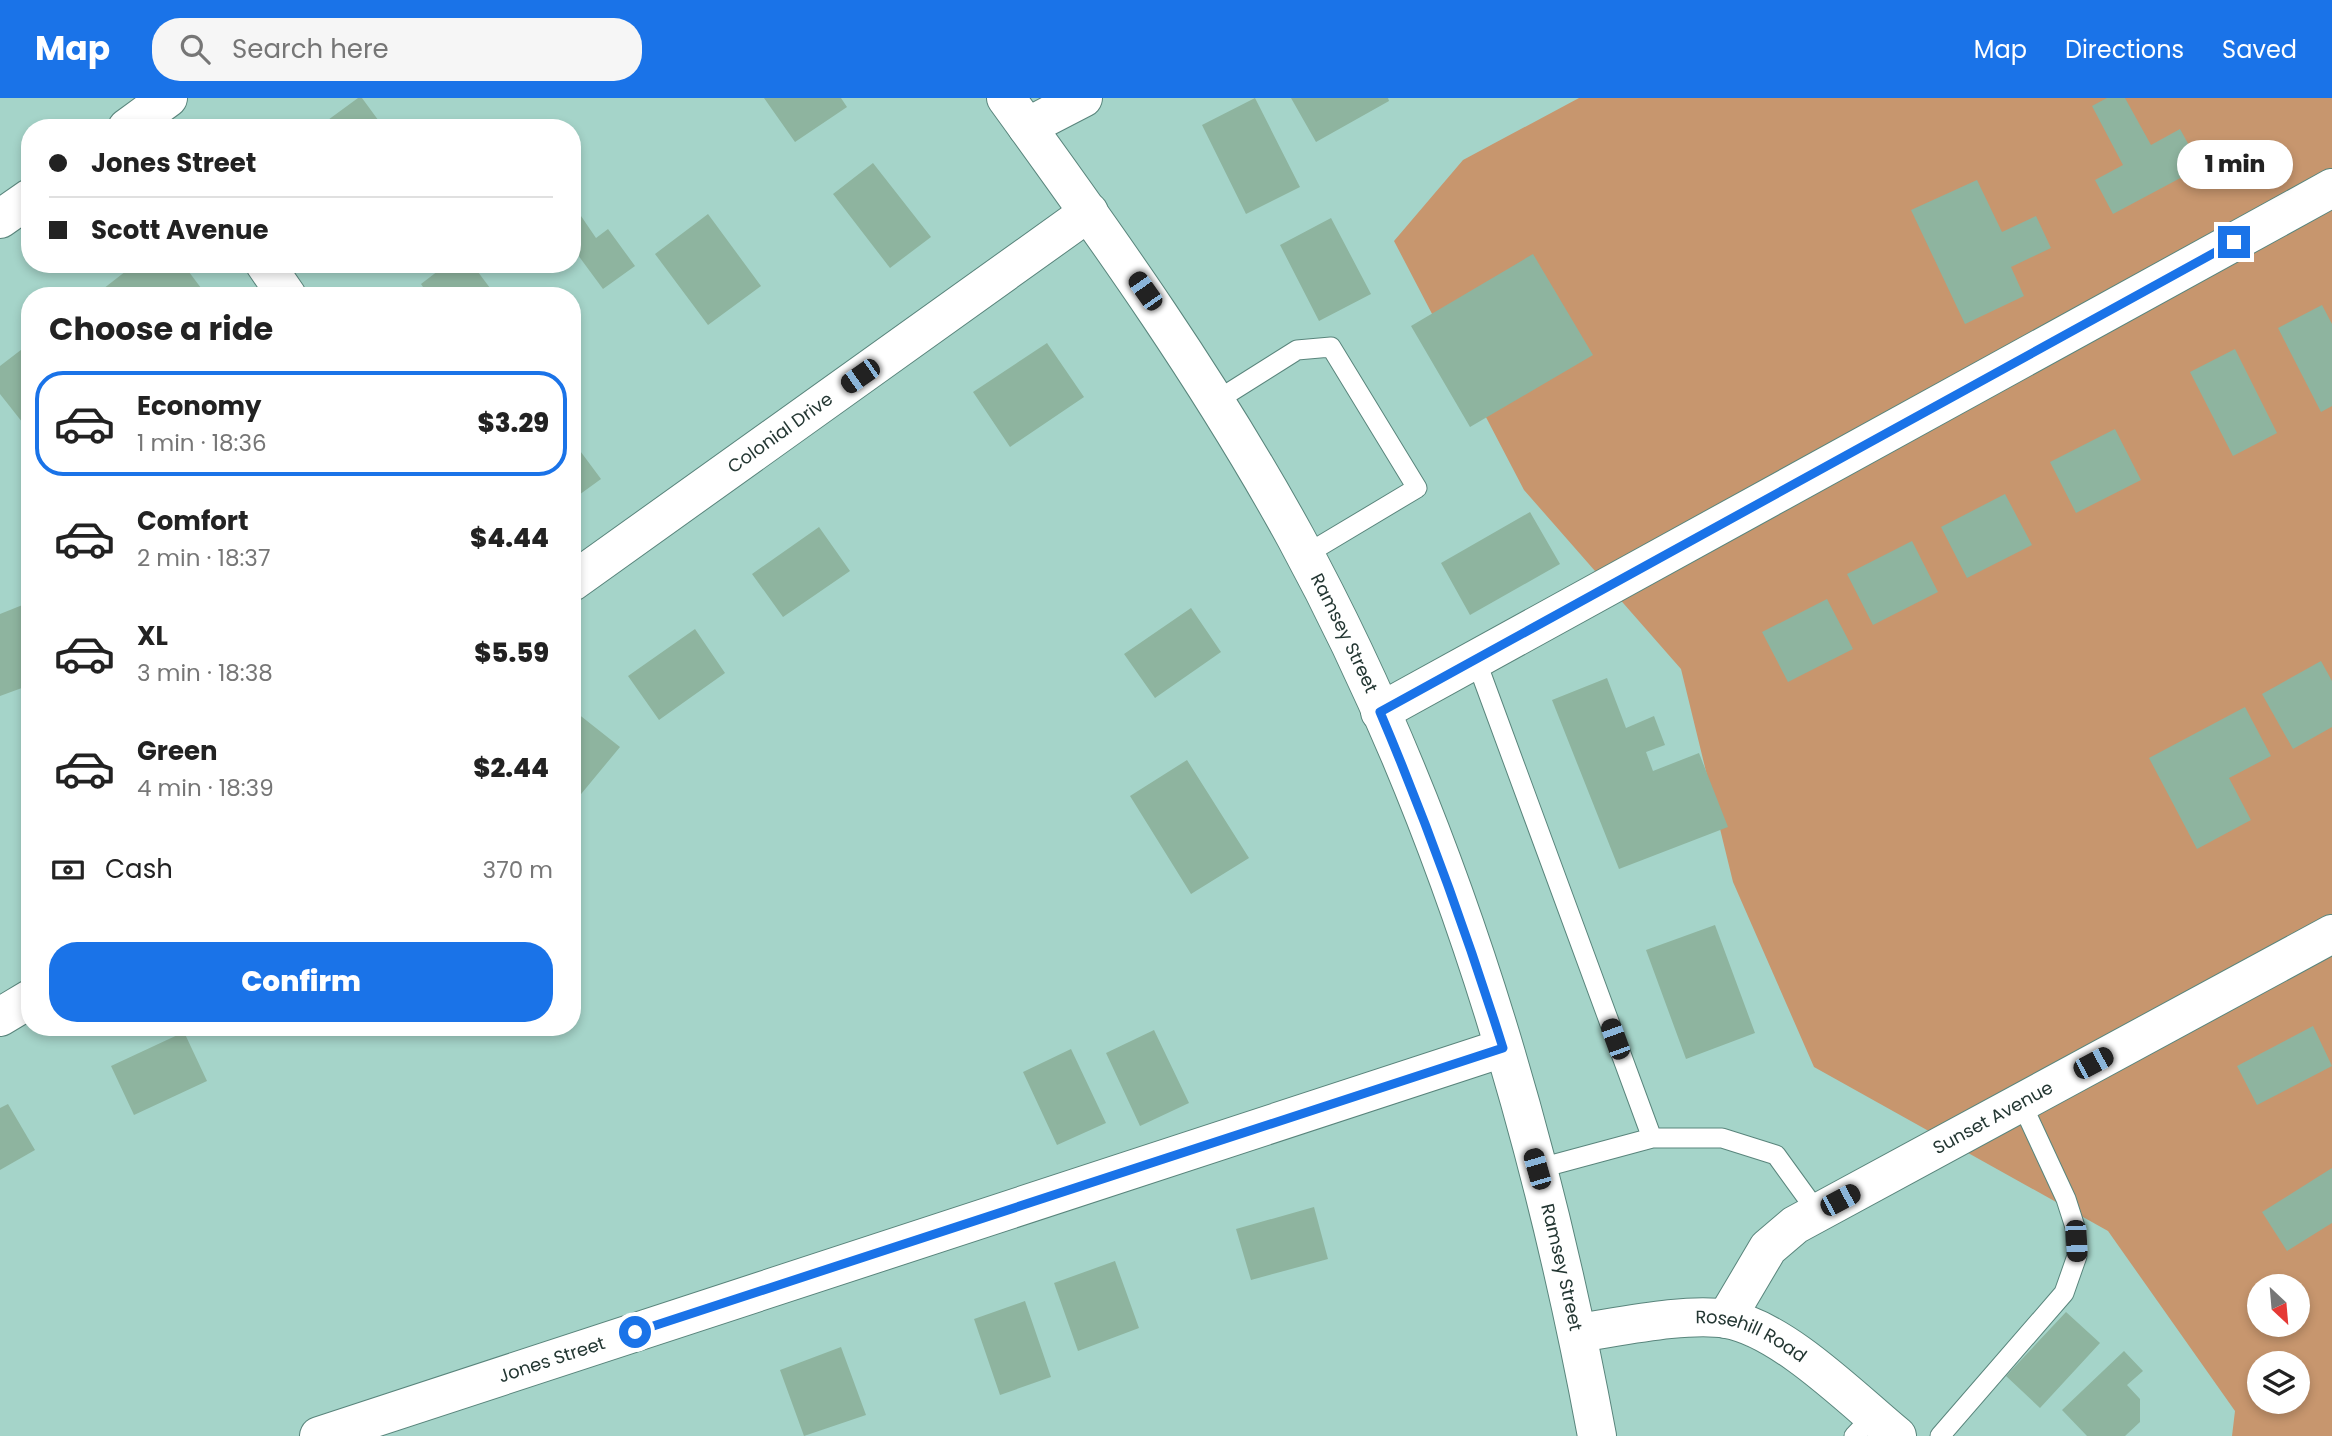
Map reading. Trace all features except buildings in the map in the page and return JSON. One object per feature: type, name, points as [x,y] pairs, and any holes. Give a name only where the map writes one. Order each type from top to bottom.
[{"type":"street","points":[[1017,113],[1083,98]]},
{"type":"street","name":"Ramsey Street","points":[[1017,113],[1145,291],[1216,401],[1305,555],[1380,712],[1424,817],[1462,919],[1503,1048],[1578,1333],[1597,1436]]},
{"type":"street","points":[[1380,712],[2332,188]]},
{"type":"street","points":[[0,219],[21,204]]},
{"type":"street","name":"Colonial Drive","points":[[581,576],[1089,212]]},
{"type":"street","name":"Sunset Avenue","points":[[1726,1318],[1768,1248],[1795,1226],[2332,934]]},
{"type":"street","points":[[0,1017],[21,1004]]},
{"type":"street","name":"Jones Street","points":[[319,1436],[1503,1048]]},
{"type":"street","name":"Rosehill Road","points":[[1578,1333],[1696,1317],[1726,1318],[1755,1327],[1787,1344],[1874,1429]]},
{"type":"lane","points":[[1216,401],[1297,349],[1331,347],[1417,488],[1305,555]]},
{"type":"lane","points":[[1476,660],[1652,1138]]},
{"type":"lane","points":[[1940,1436],[2064,1293],[2077,1256],[2075,1227],[2066,1199],[2021,1102]]},
{"type":"lane","points":[[1537,1169],[1652,1138],[1722,1138],[1776,1155],[1818,1213]]},
{"type":"shaded area","points":[[1579,98],[2332,98],[2332,1436],[2232,1436],[2235,1411],[2108,1231],[1814,1067],[1733,882],[1681,669],[1524,490],[1394,241],[1463,160]]},
{"type":"route","points":[[635,1332],[1503,1048],[1462,919],[1424,817],[1380,712],[2234,242]]}]
